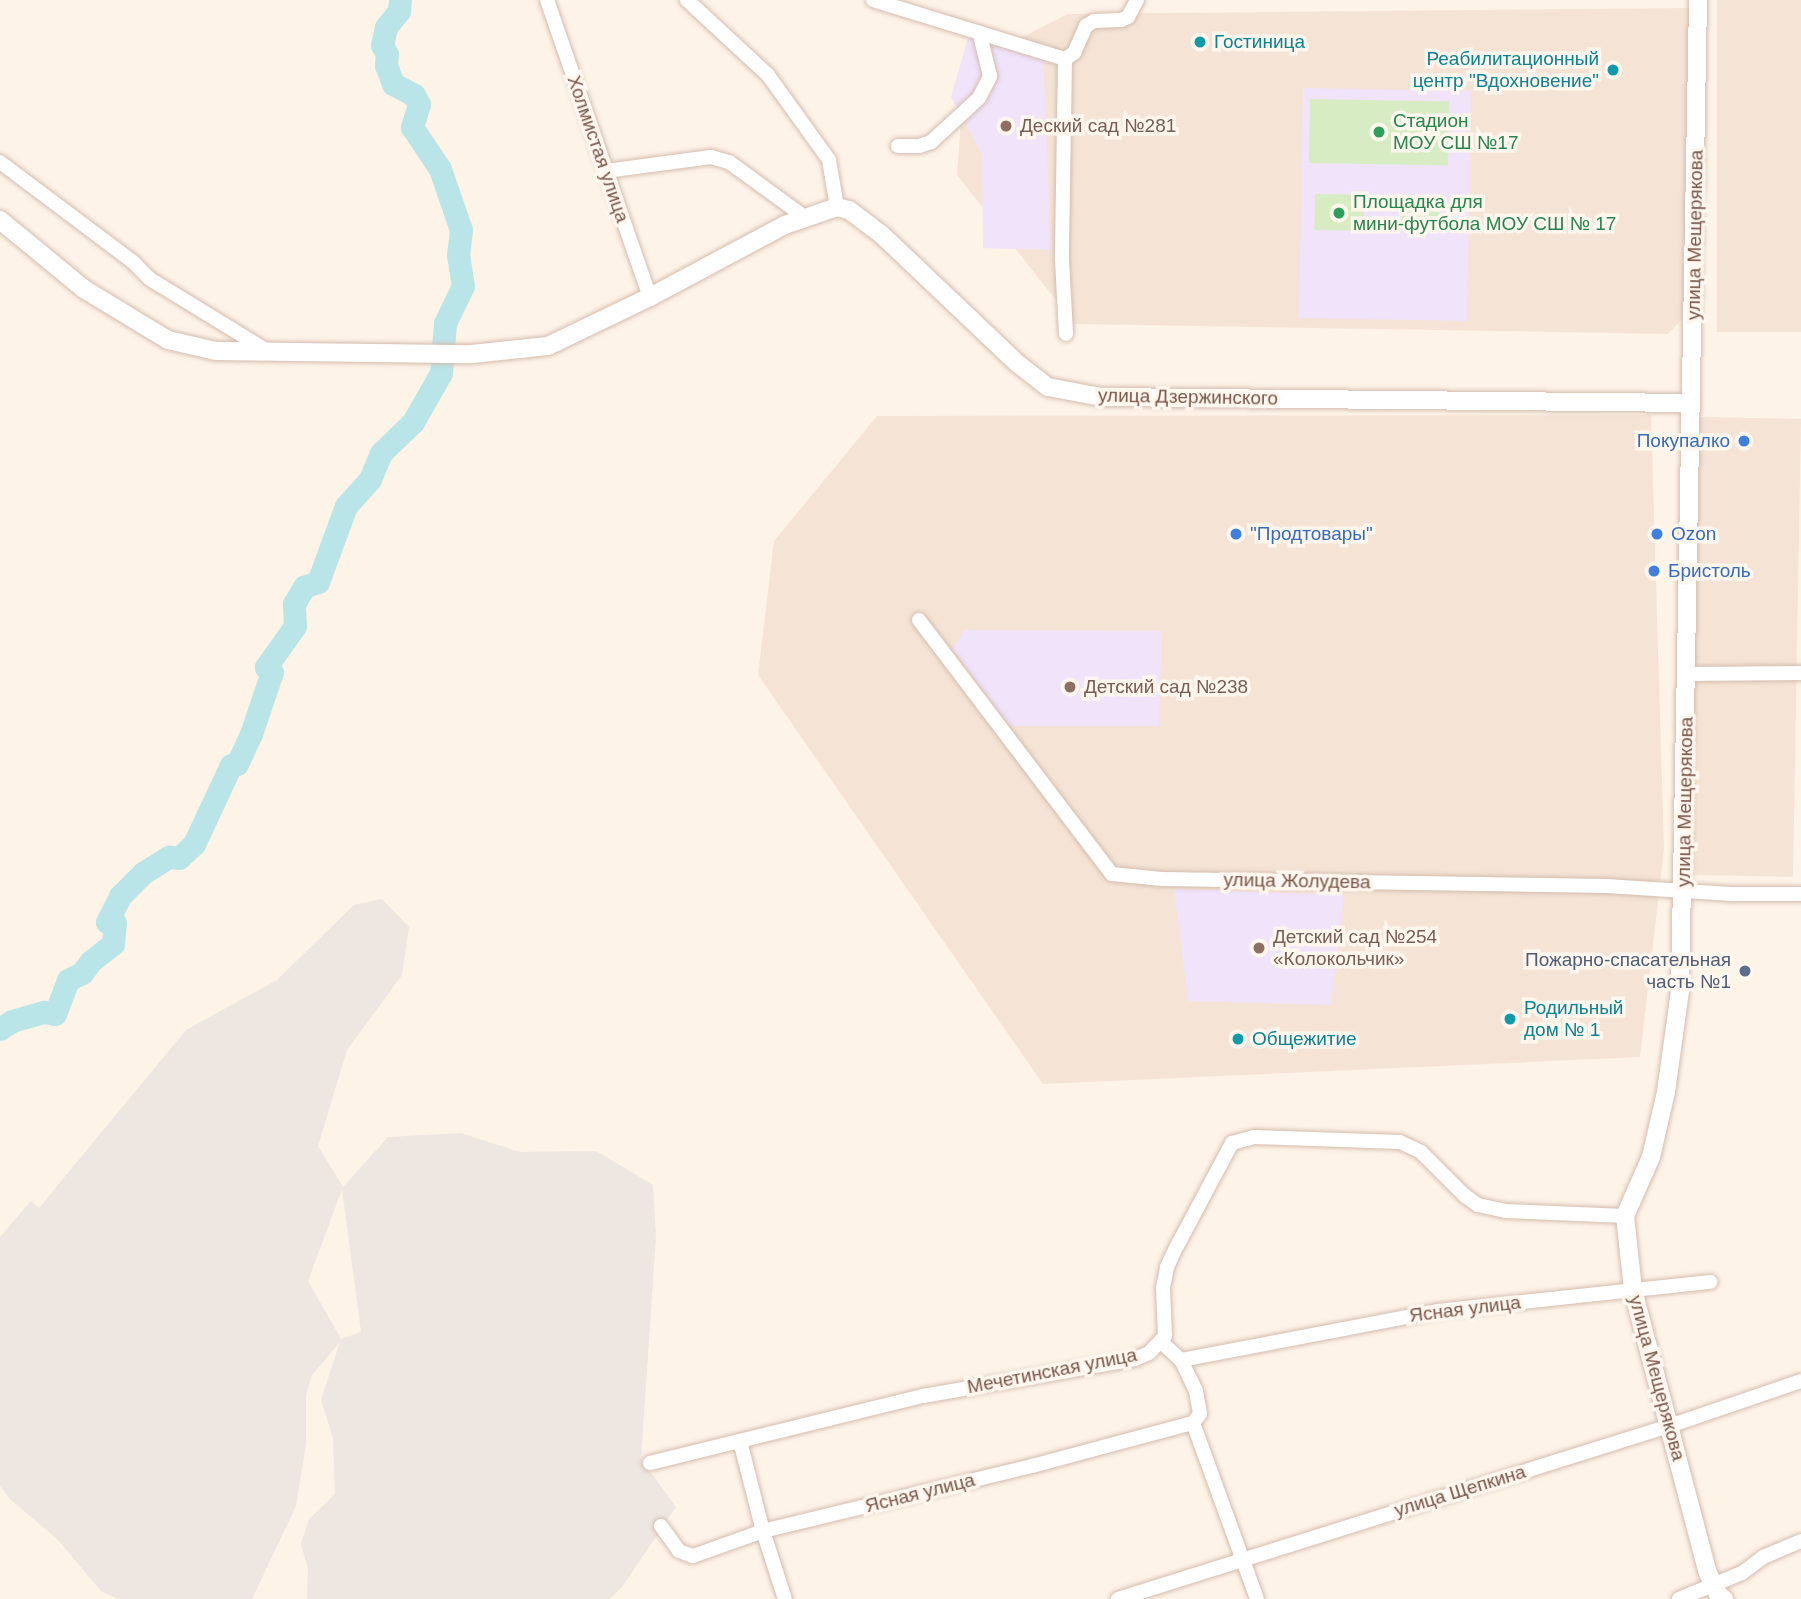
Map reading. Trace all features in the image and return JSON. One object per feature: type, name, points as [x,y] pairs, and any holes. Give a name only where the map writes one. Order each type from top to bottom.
[{"type":"street","name":"Холмистая улица","points":[[547,0],[650,297]]},
{"type":"street","points":[[0,220],[84,289],[168,340],[216,351],[393,355],[472,354],[548,346],[650,297],[803,216],[837,207],[829,160],[768,75],[687,0]]},
{"type":"street","points":[[873,0],[1065,59],[1074,53],[1086,26],[1094,21],[1121,20],[1128,17],[1137,0]]},
{"type":"street","name":"улица Мещерякова","points":[[1698,0],[1694,343],[1690,404],[1684,890],[1680,991],[1666,1092],[1651,1157],[1625,1216],[1633,1290],[1713,1584]]},
{"type":"street","points":[[898,146],[919,146],[931,142],[979,97],[990,76],[980,35]]},
{"type":"street","points":[[1065,59],[1062,260],[1066,334]]},
{"type":"street","points":[[606,171],[710,157],[729,162],[803,216]]},
{"type":"street","points":[[0,162],[132,261],[150,279],[269,352]]},
{"type":"street","name":"улица Дзержинского","points":[[837,207],[849,211],[881,234],[1017,363],[1048,387],[1101,397],[1690,404]]},
{"type":"street","name":"улица Жолудева","points":[[919,620],[1112,874],[1162,879],[1607,886],[1801,894]]},
{"type":"street","points":[[1687,674],[1801,673]]},
{"type":"street","name":"Мечетинская улица","points":[[650,1464],[923,1396],[1135,1359],[1161,1342],[1166,1329],[1163,1288],[1167,1267],[1232,1143],[1255,1137],[1400,1142],[1421,1152],[1464,1195],[1478,1205],[1506,1211],[1625,1216]]},
{"type":"street","name":"Ясная улица","points":[[1181,1360],[1438,1311],[1710,1282]]},
{"type":"street","points":[[1161,1342],[1181,1360],[1199,1398],[1200,1414],[1193,1423],[1257,1599]]},
{"type":"street","name":"улица Щепкина","points":[[1118,1599],[1669,1426],[1801,1381]]},
{"type":"street","name":"Ясная улица","points":[[661,1526],[679,1551],[693,1556],[763,1531],[1032,1466],[1193,1423]]},
{"type":"street","points":[[740,1441],[763,1531],[785,1599]]},
{"type":"street","points":[[1679,1599],[1801,1541]]},
{"type":"street","points":[[1713,1584],[1724,1599]]},
{"type":"shaded area","points":[[1717,0],[1801,0],[1801,332],[1717,332]]},
{"type":"shaded area","points":[[1689,8],[1685,316],[1668,334],[1075,324],[957,175],[965,66],[1068,14]]},
{"type":"shaded area","name":"Деский сад №281","points":[[968,38],[1043,50],[1051,250],[983,248],[982,155],[951,97]]},
{"type":"shaded area","points":[[1303,88],[1471,91],[1467,321],[1299,318]]},
{"type":"shaded area","points":[[1651,415],[1664,849],[1640,1057],[1043,1084],[758,675],[774,541],[877,416]]},
{"type":"shaded area","points":[[1699,417],[1801,419],[1793,877],[1691,875]]},
{"type":"shaded area","name":"Детский сад №238","points":[[965,630],[1162,631],[1159,726],[1009,726],[952,649]]},
{"type":"shaded area","name":"Детский сад №254 «Колокольчик»","points":[[1174,889],[1344,895],[1331,1005],[1188,1001]]},
{"type":"shaded area","points":[[382,899],[409,927],[402,975],[347,1050],[318,1146],[343,1187],[388,1137],[461,1133],[520,1152],[596,1151],[653,1185],[656,1236],[641,1459],[676,1507],[622,1587],[609,1599],[307,1599],[308,1569],[301,1544],[309,1519],[335,1494],[333,1438],[321,1400],[340,1342],[312,1375],[306,1395],[306,1444],[296,1506],[252,1599],[118,1599],[101,1591],[58,1540],[10,1499],[0,1486],[0,1237],[31,1201],[39,1208],[186,1030],[277,980],[354,905]],"holes":[[[342,1189],[361,1332],[341,1339],[308,1281]]]},
{"type":"green space","name":"Стадион МОУ СШ №17","points":[[1310,99],[1449,101],[1448,165],[1309,163]]},
{"type":"green space","name":"Площадка для мини-футбола МОУ СШ № 17","points":[[1315,194],[1364,195],[1363,231],[1314,230]]},
{"type":"green space","points":[[1402,199],[1439,199],[1439,227],[1402,227]]},
{"type":"waterway","points":[[0,1029],[12,1021],[44,1012],[55,1014],[68,980],[82,973],[91,961],[113,944],[115,923],[107,922],[120,896],[143,873],[169,857],[179,858],[194,844],[231,765],[237,764],[251,734],[272,672],[266,667],[295,626],[294,604],[304,587],[318,582],[346,506],[370,479],[381,453],[413,422],[441,373],[445,323],[463,286],[458,255],[461,230],[440,169],[412,127],[419,104],[414,95],[393,84],[386,65],[387,54],[382,45],[386,27],[399,11],[400,0]]},
{"type":"place","name":"Гостиница","points":[[1200,42]]},
{"type":"place","name":"Реабилитационный центр \"Вдохновение\"","points":[[1613,70]]},
{"type":"place","name":"Деский сад №281","points":[[1006,126]]},
{"type":"place","name":"Стадион МОУ СШ №17","points":[[1379,132]]},
{"type":"place","name":"Площадка для мини-футбола МОУ СШ № 17","points":[[1339,213]]},
{"type":"place","name":"Покупалко","points":[[1744,441]]},
{"type":"place","name":"\"Продтовары\"","points":[[1236,534]]},
{"type":"place","name":"Ozon","points":[[1657,534]]},
{"type":"place","name":"Бристоль","points":[[1654,571]]},
{"type":"place","name":"Детский сад №238","points":[[1070,687]]},
{"type":"place","name":"Детский сад №254 «Колокольчик»","points":[[1259,948]]},
{"type":"place","name":"Пожарно-спасательная часть №1","points":[[1745,971]]},
{"type":"place","name":"Родильный дом № 1","points":[[1510,1019]]},
{"type":"place","name":"Общежитие","points":[[1238,1039]]}]
